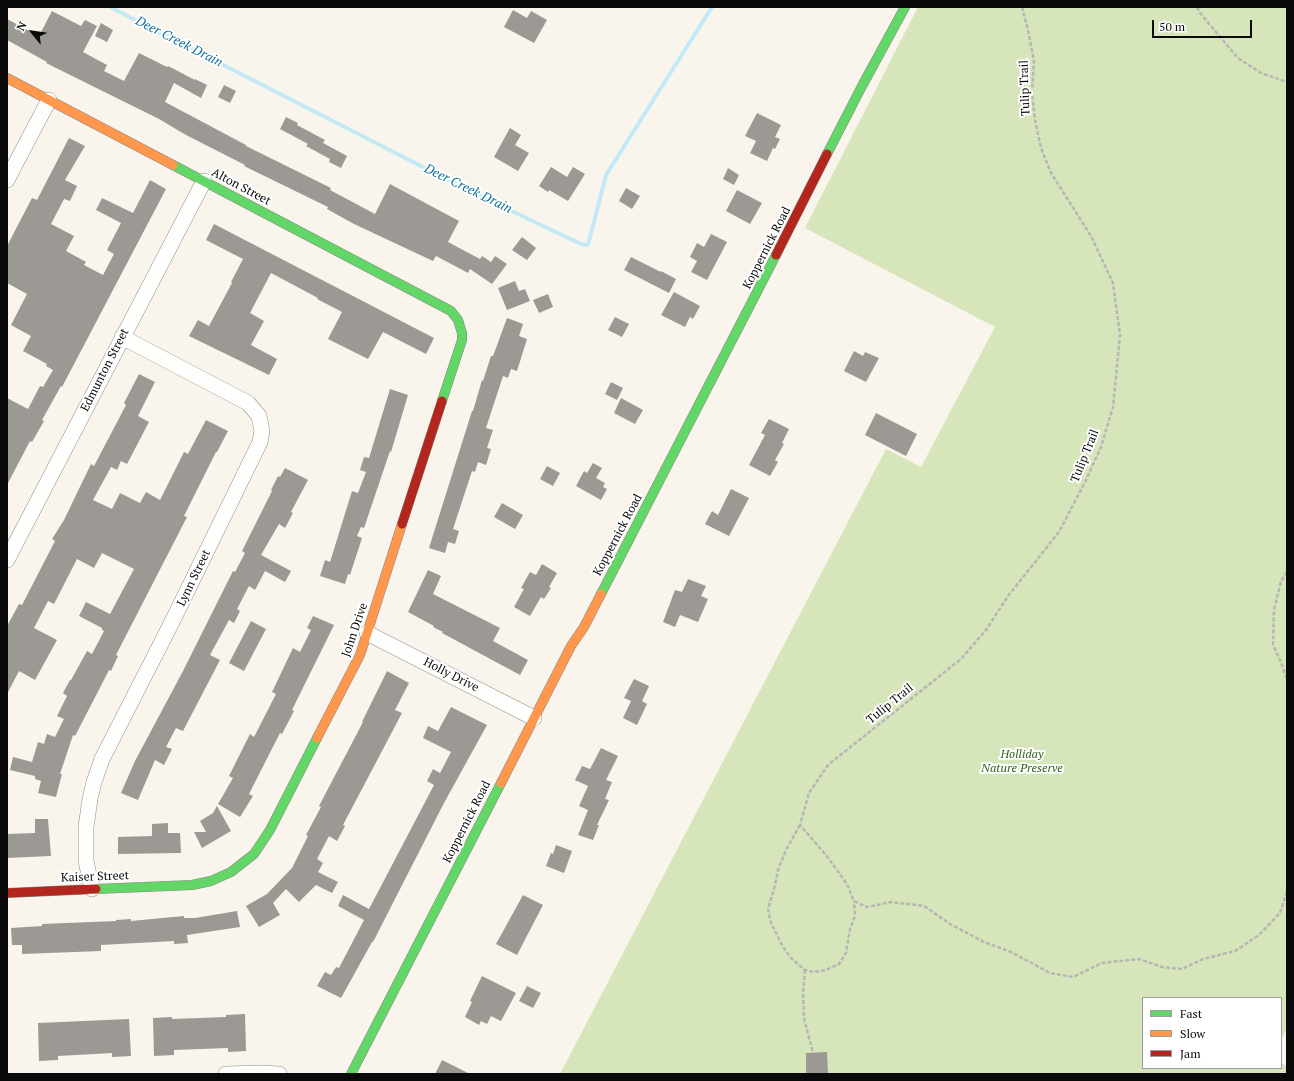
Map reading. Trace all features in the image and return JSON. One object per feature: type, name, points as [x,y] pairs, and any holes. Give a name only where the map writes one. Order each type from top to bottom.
[{"type":"street","name":"Koppernick Road","points":[[351,1074],[571,646],[584,627],[862,86],[905,7]]},
{"type":"street","name":"Alton Street","points":[[7,78],[434,301],[451,311],[460,323]]},
{"type":"street","points":[[7,180],[49,100]]},
{"type":"street","name":"Edmunton Street","points":[[7,560],[204,181]]},
{"type":"street","name":"John Drive","points":[[185,886],[211,881],[231,872],[254,854],[262,844],[355,667],[461,346],[462,333],[460,323]]},
{"type":"street","name":"Lynn Street","points":[[92,889],[86,861],[86,827],[91,793],[102,759],[172,622],[260,442],[262,431],[259,416],[248,403],[122,337]]},
{"type":"street","name":"Holly Drive","points":[[367,633],[534,718]]},
{"type":"street","name":"Kaiser Street","points":[[7,893],[185,886]]},
{"type":"street","points":[[226,1074],[279,1074]]},
{"type":"path","name":"Tulip Trail","points":[[805,970],[791,958],[783,947],[771,923],[768,909],[778,870],[786,850],[800,825],[809,793],[828,765],[961,659],[986,630],[1008,596],[1059,532],[1086,480],[1100,447],[1113,407],[1120,335],[1113,283],[1091,236],[1051,173],[1041,148],[1035,120],[1032,93],[1034,61],[1022,7]]},
{"type":"path","points":[[1197,7],[1200,13],[1238,58],[1261,73],[1287,82]]},
{"type":"path","points":[[1287,572],[1281,581],[1274,610],[1273,646],[1281,662],[1287,680]]},
{"type":"path","points":[[800,825],[826,855],[847,884],[854,901],[854,916],[846,953],[839,964],[826,970],[814,972],[805,970],[803,993],[804,1018],[813,1053]]},
{"type":"path","points":[[854,901],[867,907],[891,902],[924,906],[950,924],[984,942],[1011,952],[1050,972],[1073,977],[1102,963],[1139,959],[1162,967],[1182,969],[1203,959],[1235,951],[1259,935],[1280,913],[1287,890]]},
{"type":"green space","name":"Holliday Nature Preserve","points":[[918,7],[1287,7],[1287,1028],[1282,1038],[1282,997],[1142,997],[1142,1069],[1282,1069],[1282,1064],[1287,1066],[1287,1074],[560,1074],[886,449],[921,467],[995,327],[805,228]]},
{"type":"building","points":[[513,10],[527,18],[531,11],[547,20],[534,43],[504,27]]},
{"type":"building","points":[[52,11],[81,26],[85,20],[97,26],[83,52],[107,65],[104,71],[124,81],[139,53],[167,67],[168,66],[207,85],[201,98],[174,83],[165,102],[246,146],[331,188],[330,190],[375,214],[390,184],[459,221],[448,242],[480,259],[482,256],[491,262],[495,256],[507,264],[492,284],[470,269],[468,273],[436,256],[433,261],[354,224],[327,209],[328,207],[244,166],[245,165],[186,135],[159,119],[46,63],[47,62],[7,40],[7,19],[39,36]]},
{"type":"building","points":[[101,23],[113,30],[107,42],[95,36]]},
{"type":"building","points":[[224,85],[236,91],[230,103],[218,97]]},
{"type":"building","points":[[757,113],[781,125],[775,137],[780,139],[775,149],[773,148],[767,161],[750,153],[756,141],[745,136]]},
{"type":"building","points":[[286,117],[298,123],[297,125],[325,140],[323,143],[347,156],[341,168],[329,162],[330,159],[306,146],[308,144],[280,129]]},
{"type":"building","points":[[510,128],[521,135],[515,145],[529,153],[518,171],[494,157]]},
{"type":"building","points":[[69,138],[85,146],[65,180],[77,186],[70,201],[64,199],[51,224],[74,236],[66,251],[86,262],[84,265],[103,275],[114,254],[107,250],[121,223],[96,210],[102,198],[133,213],[150,180],[166,189],[62,387],[61,386],[42,420],[44,421],[32,442],[30,441],[7,485],[7,398],[28,409],[40,386],[43,387],[53,370],[46,366],[47,364],[23,351],[31,336],[11,325],[27,294],[7,283],[7,246],[32,198],[37,200]]},
{"type":"building","points":[[551,167],[567,177],[573,167],[585,174],[568,201],[539,186]]},
{"type":"building","points":[[728,168],[739,175],[734,185],[723,179]]},
{"type":"building","points":[[626,188],[640,196],[632,209],[619,201]]},
{"type":"building","points":[[737,190],[762,203],[750,224],[726,211]]},
{"type":"building","points":[[214,224],[434,338],[426,354],[383,332],[368,359],[328,339],[342,312],[271,273],[250,313],[264,321],[251,345],[277,359],[269,375],[189,336],[198,320],[209,326],[243,259],[206,240]]},
{"type":"building","points":[[711,234],[727,242],[707,280],[691,272],[697,261],[690,257],[697,243],[704,247]]},
{"type":"building","points":[[522,237],[536,248],[527,260],[512,250]]},
{"type":"building","points":[[631,257],[676,279],[669,293],[624,270]]},
{"type":"building","points":[[515,281],[519,291],[525,289],[530,301],[507,310],[498,288]]},
{"type":"building","points":[[674,292],[700,306],[693,319],[690,317],[685,327],[661,315]]},
{"type":"building","points":[[548,294],[553,307],[539,313],[533,300]]},
{"type":"building","points":[[615,317],[629,324],[622,337],[608,330]]},
{"type":"building","points":[[507,318],[523,324],[519,336],[527,339],[517,371],[511,369],[508,378],[503,376],[486,428],[493,430],[487,448],[491,449],[486,465],[478,462],[475,472],[472,471],[453,529],[459,531],[455,544],[448,542],[445,553],[429,548],[482,380],[483,381],[491,356],[493,356]]},
{"type":"building","points":[[854,351],[863,356],[865,352],[879,358],[866,382],[844,371]]},
{"type":"building","points":[[139,374],[155,382],[138,416],[149,422],[127,464],[121,461],[117,470],[111,467],[93,500],[112,509],[120,493],[140,503],[146,492],[160,500],[184,452],[188,454],[206,420],[228,431],[184,516],[187,517],[116,655],[118,656],[111,671],[109,670],[75,736],[73,735],[60,774],[62,774],[56,797],[38,793],[41,781],[35,779],[35,776],[10,770],[13,757],[32,762],[38,742],[44,744],[47,734],[55,737],[64,719],[57,716],[67,696],[63,693],[87,651],[92,654],[104,631],[102,628],[79,616],[86,602],[110,614],[134,569],[102,553],[94,568],[77,559],[54,604],[48,601],[34,628],[57,640],[35,680],[19,671],[7,694],[7,626],[19,604],[22,605],[55,541],[52,539],[64,520],[91,464],[94,466],[126,405],[124,403]]},
{"type":"building","points":[[611,382],[623,388],[617,400],[605,394]]},
{"type":"building","points":[[390,389],[408,395],[391,452],[390,451],[364,528],[361,527],[357,536],[362,538],[350,575],[348,574],[345,584],[320,576],[325,560],[330,562],[352,491],[358,493],[366,472],[360,470],[364,457],[369,458]]},
{"type":"building","points":[[621,398],[643,410],[635,424],[614,413]]},
{"type":"building","points":[[876,413],[917,434],[906,456],[865,435]]},
{"type":"building","points":[[769,419],[789,429],[782,443],[784,444],[775,460],[778,462],[770,476],[749,465],[765,435],[761,433]]},
{"type":"building","points":[[593,463],[602,468],[596,478],[605,483],[603,487],[607,489],[601,500],[576,486],[584,471],[587,473]]},
{"type":"building","points":[[547,466],[560,473],[553,486],[540,479]]},
{"type":"building","points":[[285,468],[308,480],[291,512],[293,513],[285,528],[279,524],[261,555],[291,571],[285,582],[265,571],[255,590],[249,586],[237,609],[240,611],[234,623],[229,620],[210,655],[220,660],[183,731],[176,728],[166,747],[172,749],[164,765],[155,760],[138,800],[121,793],[135,761],[183,671],[233,571],[235,572],[245,553],[242,551],[278,476],[280,477]]},
{"type":"building","points":[[731,489],[749,498],[729,536],[705,524],[712,511],[718,515]]},
{"type":"building","points":[[502,503],[523,515],[515,529],[494,517]]},
{"type":"building","points":[[542,564],[557,573],[549,587],[551,588],[544,599],[541,597],[530,616],[514,607],[524,589],[521,588],[530,572],[536,575]]},
{"type":"building","points":[[428,570],[441,576],[433,594],[500,628],[493,641],[528,660],[520,675],[442,633],[443,632],[433,627],[434,626],[408,612]]},
{"type":"building","points":[[688,579],[706,586],[701,596],[708,599],[698,622],[680,615],[675,627],[663,622],[675,590],[682,592]]},
{"type":"building","points":[[313,616],[334,625],[292,710],[294,711],[282,734],[280,733],[249,794],[253,796],[240,817],[218,804],[233,778],[229,776],[250,734],[254,737],[276,694],[272,692],[293,648],[300,652],[311,630],[307,628]]},
{"type":"building","points":[[251,621],[266,629],[244,671],[229,663]]},
{"type":"building","points":[[387,671],[409,683],[395,710],[402,713],[343,825],[345,826],[337,841],[329,836],[317,859],[323,863],[318,872],[338,882],[332,893],[316,885],[299,902],[286,889],[273,903],[280,915],[259,927],[246,906],[267,894],[292,868],[308,836],[306,835],[321,807],[319,806],[363,722]]},
{"type":"building","points":[[634,679],[649,686],[642,701],[647,704],[637,725],[623,718],[631,701],[624,698]]},
{"type":"building","points":[[451,707],[487,725],[444,803],[373,942],[341,998],[317,986],[325,972],[331,975],[336,967],[339,968],[364,920],[338,906],[343,895],[369,909],[434,785],[427,781],[433,769],[440,773],[451,752],[423,738],[428,726],[438,731]]},
{"type":"building","points":[[601,748],[618,756],[606,780],[612,782],[605,799],[609,800],[597,825],[599,825],[593,840],[578,835],[588,810],[579,806],[588,786],[575,780],[582,766],[590,769]]},
{"type":"building","points":[[217,806],[231,831],[202,848],[194,832],[206,832],[200,821],[213,813]]},
{"type":"building","points":[[35,819],[48,819],[51,856],[7,858],[7,834],[35,833]]},
{"type":"building","points":[[168,823],[168,833],[180,833],[181,853],[118,854],[118,837],[152,836],[152,824]]},
{"type":"building","points":[[556,845],[572,851],[564,873],[546,866]]},
{"type":"building","points":[[523,895],[543,905],[517,955],[496,944]]},
{"type":"building","points":[[237,911],[240,927],[187,935],[188,943],[174,944],[174,941],[101,945],[101,951],[22,954],[22,945],[12,945],[11,928],[42,926],[42,924],[131,919],[131,921],[184,916],[184,918],[195,918]]},
{"type":"building","points":[[482,976],[516,993],[501,1021],[491,1016],[487,1024],[481,1021],[479,1025],[465,1017],[472,1002],[470,1001]]},
{"type":"building","points":[[527,986],[541,993],[533,1008],[519,1001]]},
{"type":"building","points":[[245,1014],[246,1051],[228,1052],[228,1048],[174,1050],[174,1055],[154,1056],[153,1018],[172,1017],[172,1019],[226,1017],[226,1015]]},
{"type":"building","points":[[129,1019],[131,1056],[112,1057],[112,1053],[58,1056],[58,1060],[39,1061],[38,1023]]},
{"type":"building","points":[[827,1052],[828,1074],[806,1074],[806,1053]]},
{"type":"building","points":[[442,1060],[470,1074],[435,1074]]},
{"type":"waterway","name":"Deer Creek Drain","points":[[110,7],[464,188],[581,244],[586,245],[588,244],[606,175],[712,7]]},
{"type":"traffic: fast","points":[[827,154],[905,7]]},
{"type":"traffic: fast","points":[[173,165],[451,311],[458,320],[462,333],[462,340],[442,401]]},
{"type":"traffic: fast","points":[[601,594],[776,255]]},
{"type":"traffic: fast","points":[[96,889],[192,885],[211,881],[231,872],[254,854],[270,830],[317,738]]},
{"type":"traffic: fast","points":[[351,1074],[501,783]]},
{"type":"traffic: slow","points":[[7,78],[173,165]]},
{"type":"traffic: slow","points":[[317,738],[360,655],[402,524]]},
{"type":"traffic: slow","points":[[501,783],[571,646],[584,627],[601,594]]},
{"type":"traffic: jam","points":[[776,255],[827,154]]},
{"type":"traffic: jam","points":[[402,524],[442,401]]},
{"type":"traffic: jam","points":[[7,893],[96,889]]}]
